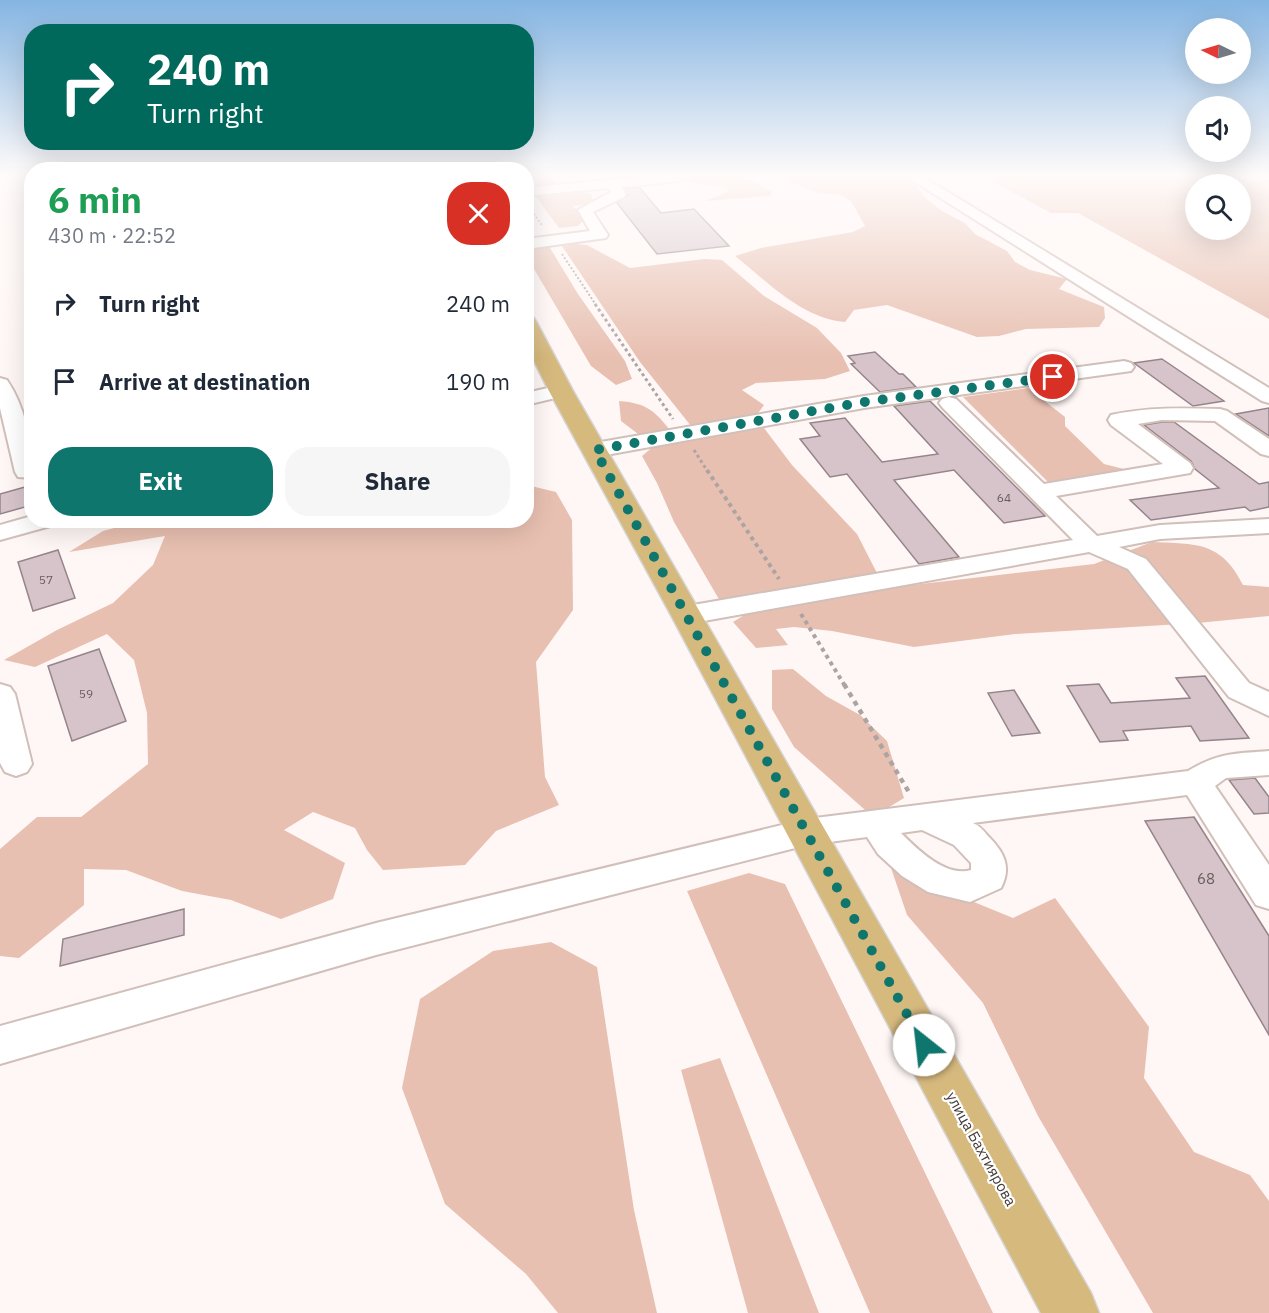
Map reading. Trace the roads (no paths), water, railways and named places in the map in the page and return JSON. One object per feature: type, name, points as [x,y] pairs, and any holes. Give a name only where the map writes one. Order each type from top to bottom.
[{"type":"main road","name":"улица Бахтиярова","points":[[534,338],[561,391],[807,831],[1071,1313]]},
{"type":"street","points":[[534,241],[549,236]]},
{"type":"street","points":[[1010,236],[1269,396]]},
{"type":"street","points":[[595,450],[864,402],[1124,367]]},
{"type":"street","points":[[534,397],[561,391]]},
{"type":"street","points":[[24,396],[5,393],[24,464]]},
{"type":"street","points":[[949,403],[1091,544],[1137,564],[1239,690],[1269,705]]},
{"type":"street","points":[[1039,492],[1182,468],[1119,420],[1162,414],[1220,415],[1269,449]]},
{"type":"street","points":[[0,533],[24,526]]},
{"type":"street","points":[[687,615],[1160,532],[1269,526]]},
{"type":"street","points":[[0,694],[16,764]]},
{"type":"street","points":[[0,1045],[376,939],[807,831],[1194,782],[1220,767],[1269,763]]},
{"type":"street","points":[[1194,782],[1269,894]]},
{"type":"street","points":[[875,822],[890,844],[906,859],[940,882],[970,887],[989,878],[988,858],[966,835],[923,816]]}]
